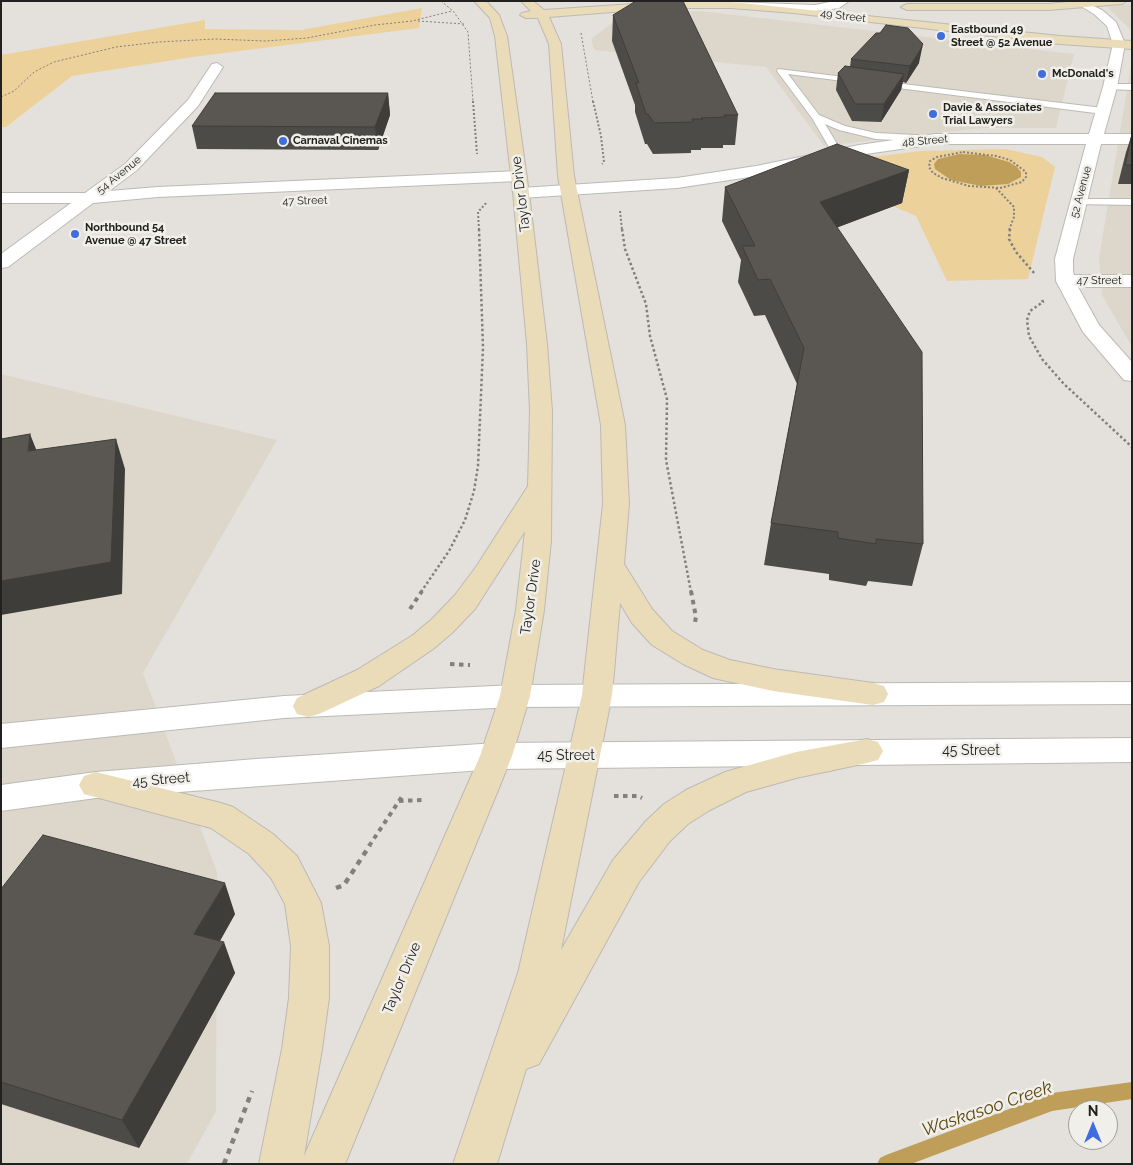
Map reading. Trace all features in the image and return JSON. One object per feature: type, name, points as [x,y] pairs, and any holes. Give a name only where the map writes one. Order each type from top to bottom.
[{"type":"main road","points":[[822,1],[859,4]]},
{"type":"main road","points":[[899,7],[1006,8],[1122,1]]},
{"type":"main road","points":[[475,1164],[537,973],[584,756],[597,695],[616,504],[613,424],[555,180],[554,44],[547,22],[536,5]]},
{"type":"main road","name":"49 Street","points":[[499,10],[536,5],[732,5],[794,10],[1042,39],[1125,44]]},
{"type":"main road","name":"Taylor Drive","points":[[323,1164],[496,756],[515,696],[530,610],[538,541],[541,411],[538,363],[514,188],[499,10]]},
{"type":"main road","points":[[308,706],[368,678],[422,642],[442,626],[465,602],[486,573],[540,485]]},
{"type":"main road","points":[[610,564],[642,616],[662,638],[694,657],[724,670],[774,680],[873,694]]},
{"type":"main road","points":[[496,1098],[626,871],[658,831],[676,814],[698,800],[737,781],[796,765],[867,751]]},
{"type":"main road","points":[[96,785],[220,818],[267,849],[284,867],[303,903],[310,946],[309,998],[302,1049],[281,1164]]},
{"type":"street","points":[[732,5],[815,8],[830,7],[844,2]]},
{"type":"street","points":[[1084,3],[1098,12],[1112,25],[1125,44]]},
{"type":"street","name":"52 Avenue","points":[[1125,44],[1094,139],[1064,258],[1066,280],[1081,314],[1090,328],[1132,375]]},
{"type":"street","name":"54 Avenue","points":[[1,263],[138,161],[193,104],[217,67]]},
{"type":"street","name":"48 Street","points":[[555,180],[677,183],[781,167],[838,154],[935,139],[1132,139]]},
{"type":"street","points":[[514,188],[555,180]]},
{"type":"street","points":[[514,188],[555,180]]},
{"type":"street","name":"47 Street","points":[[1,198],[89,198],[158,192],[514,188]]},
{"type":"street","name":"47 Street","points":[[89,198],[149,208],[347,200]]},
{"type":"street","name":"47 Street","points":[[1066,280],[1132,281]]},
{"type":"street","points":[[1,736],[308,706],[515,696],[1132,693]]},
{"type":"street","name":"45 Street","points":[[1,798],[96,785],[496,756],[1132,750]]},
{"type":"lane","points":[[1072,1],[1084,3]]},
{"type":"lane","points":[[838,154],[816,117],[781,71],[1103,111]]},
{"type":"lane","points":[[1110,87],[1132,87]]},
{"type":"lane","points":[[816,117],[842,128],[876,136],[935,139]]},
{"type":"lane","points":[[1079,202],[1132,202]]},
{"type":"path","points":[[441,1],[453,10],[464,24],[469,39],[475,150],[478,156]]},
{"type":"path","points":[[412,21],[453,10]]},
{"type":"path","points":[[1,97],[14,91],[34,72],[49,64],[77,55],[116,47],[159,42],[215,39],[289,40],[316,37],[375,25],[412,21],[442,21],[464,24]]},
{"type":"path","points":[[996,188],[1012,186],[1022,182],[1026,177],[1026,172],[1010,160],[980,153],[949,154],[937,156],[930,161],[929,167],[933,173],[942,178],[969,186],[996,188],[1014,207],[1014,217],[1008,234],[1009,239],[1016,252],[1035,275]]},
{"type":"path","points":[[410,609],[449,550],[465,520],[474,491],[478,466],[483,346],[478,212],[486,205]]},
{"type":"path","points":[[619,205],[625,249],[646,304],[650,336],[667,399],[666,460],[696,617],[695,625]]},
{"type":"path","points":[[1040,293],[1043,302],[1030,311],[1027,320],[1030,336],[1035,346],[1052,371],[1132,446]]},
{"type":"path","points":[[450,664],[469,665]]},
{"type":"path","points":[[344,885],[408,787]]},
{"type":"path","points":[[614,796],[638,796],[646,800]]},
{"type":"path","points":[[398,801],[422,800]]},
{"type":"path","points":[[224,1164],[254,1085]]},
{"type":"shaded area","points":[[1132,3],[1132,31],[1107,7]]},
{"type":"shaded area","points":[[422,8],[419,28],[193,57],[72,76],[6,127],[1,127],[1,55],[205,20],[205,29],[301,30]]},
{"type":"shaded area","points":[[700,11],[1074,54],[1056,128],[982,128],[824,146],[766,67],[594,50],[591,39],[621,16]]},
{"type":"shaded area","points":[[1132,59],[1132,347],[1102,295],[1099,258]]},
{"type":"shaded area","points":[[1005,149],[1042,157],[1055,167],[1028,279],[947,281],[916,216],[838,183],[809,168],[921,151]]},
{"type":"shaded area","points":[[959,154],[985,155],[1009,162],[1021,172],[1021,177],[1008,184],[981,186],[951,180],[935,169],[934,164],[938,159]]},
{"type":"shaded area","points":[[1,374],[277,440],[143,673],[217,872],[216,1111],[187,1164],[1,1164]]},
{"type":"building","points":[[636,1],[683,1],[738,115],[692,119],[693,122],[654,123],[646,114],[636,83],[639,83],[613,15]]},
{"type":"building","points":[[886,25],[908,28],[923,44],[910,66],[851,59],[876,33],[880,33]]},
{"type":"building","points":[[845,66],[904,74],[884,104],[855,104],[838,73]]},
{"type":"building","points":[[215,93],[388,93],[375,127],[192,126]]},
{"type":"building","points":[[1132,134],[1132,165],[1125,165]]},
{"type":"building","points":[[837,144],[909,170],[820,202],[922,352],[923,544],[876,539],[876,544],[838,538],[838,532],[771,523],[804,348],[770,279],[758,280],[742,246],[755,246],[725,187]]},
{"type":"building","points":[[30,434],[28,451],[116,439],[111,562],[1,581],[1,439]]},
{"type":"building","points":[[43,835],[225,883],[194,934],[224,942],[122,1120],[1,1082],[1,889]]},
{"type":"waterway","name":"Waskasoo Creek","points":[[886,1164],[1052,1102],[1132,1090]]},
{"type":"place","name":"Eastbound 49 Street @ 52 Avenue","points":[[941,36]]},
{"type":"place","name":"McDonald's","points":[[1042,74]]},
{"type":"place","name":"Davie & Associates Trial Lawyers","points":[[933,114]]},
{"type":"place","name":"Carnaval Cinemas","points":[[283,141]]},
{"type":"place","name":"Northbound 54 Avenue @ 47 Street","points":[[75,234]]}]
